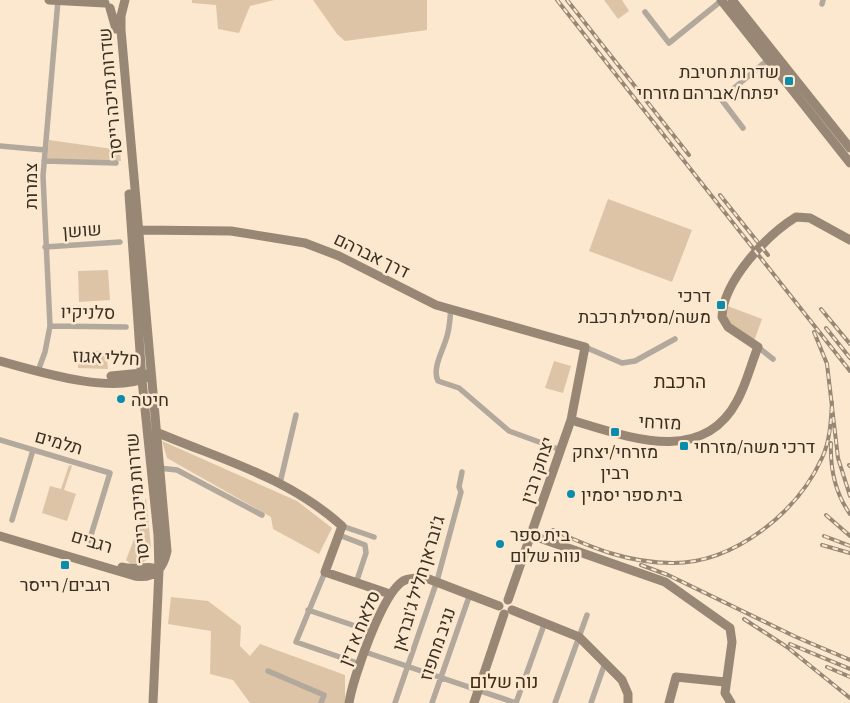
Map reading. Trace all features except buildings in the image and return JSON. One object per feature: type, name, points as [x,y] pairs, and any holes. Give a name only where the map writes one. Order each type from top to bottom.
[{"type":"street","points":[[49,0],[106,3],[116,8],[124,2]]},
{"type":"street","name":"צמרות","points":[[40,368],[50,326],[45,247],[44,161],[58,0]]},
{"type":"street","points":[[645,12],[669,43],[721,0],[850,163]]},
{"type":"street","points":[[732,0],[850,148]]},
{"type":"street","name":"שדרות מיכה רייסר","points":[[124,2],[120,16],[138,230],[145,376],[156,432],[166,551],[164,562],[159,570]]},
{"type":"street","name":"שדרות מיכה רייסר","points":[[106,3],[117,32],[159,570]]},
{"type":"street","points":[[743,128],[721,99],[768,60],[773,51]]},
{"type":"street","points":[[0,146],[45,150]]},
{"type":"street","points":[[44,161],[116,163]]},
{"type":"street","points":[[774,359],[728,327],[722,317],[732,287],[745,263],[791,220],[800,216],[810,218],[850,240]]},
{"type":"street","name":"דרך אברהם","points":[[138,230],[231,231],[305,242],[339,256],[436,304],[586,347]]},
{"type":"street","name":"שושן","points":[[45,247],[120,242]]},
{"type":"street","points":[[451,308],[448,334],[438,363],[436,379],[459,388],[509,432],[561,450]]},
{"type":"street","name":"סלניקיו","points":[[50,326],[126,327]]},
{"type":"street","points":[[586,347],[622,363],[635,361],[675,339]]},
{"type":"street","name":"יצחק רבין","points":[[508,600],[571,420],[586,347]]},
{"type":"street","name":"מזרחי","points":[[571,420],[632,438],[671,442],[689,441],[706,432],[729,412],[738,401],[758,347]]},
{"type":"street","name":"חללי אגוז","points":[[0,354],[40,368]]},
{"type":"street","name":"חללי אגוז","points":[[0,360],[95,376],[145,376]]},
{"type":"street","points":[[280,483],[296,414]]},
{"type":"street","points":[[156,432],[229,460],[280,483],[326,512],[341,531],[365,544],[366,553],[356,583]]},
{"type":"street","name":"תלמים","points":[[0,440],[110,472],[88,544]]},
{"type":"street","points":[[12,520],[32,450]]},
{"type":"street","points":[[159,468],[177,470],[262,516]]},
{"type":"street","name":"ג'ובראן חליל ג'ובראן","points":[[395,703],[437,581],[461,492],[458,487],[462,472]]},
{"type":"street","name":"רגבים","points":[[0,530],[130,569],[148,567],[159,570]]},
{"type":"street","points":[[341,531],[374,536]]},
{"type":"street","points":[[341,531],[296,642],[360,664]]},
{"type":"street","points":[[531,535],[665,582],[730,628],[732,642],[725,693],[731,703]]},
{"type":"street","name":"רגבים","points":[[0,536],[135,576],[149,577],[159,570]]},
{"type":"street","points":[[148,567],[158,550]]},
{"type":"street","points":[[153,703],[159,570]]},
{"type":"street","points":[[325,572],[390,594]]},
{"type":"street","name":"סלאח א דין","points":[[349,703],[360,664],[373,632],[390,594],[403,582],[414,578],[437,581],[499,606]]},
{"type":"street","name":"נגיב מחפוז","points":[[432,703],[470,594]]},
{"type":"street","points":[[474,703],[478,689],[508,612],[512,604],[508,600],[502,600],[499,610],[508,612],[545,622],[579,637],[622,680],[628,694],[628,703]]},
{"type":"street","points":[[308,610],[373,632]]},
{"type":"street","points":[[555,703],[588,615]]},
{"type":"street","points":[[365,652],[441,676],[516,703],[545,622]]},
{"type":"street","points":[[591,703],[605,663]]},
{"type":"street","points":[[268,671],[324,695],[321,703]]},
{"type":"street","points":[[669,703],[676,677],[725,682]]},
{"type":"shaded area","points":[[192,0],[274,0],[250,6],[239,33],[218,29],[216,5],[192,3]]},
{"type":"shaded area","points":[[313,0],[427,0],[427,30],[345,41],[337,34]]},
{"type":"shaded area","points":[[604,0],[622,0],[629,11],[618,19]]},
{"type":"shaded area","points":[[49,140],[120,150],[121,161],[47,159]]},
{"type":"shaded area","points":[[608,199],[692,230],[672,282],[589,251]]},
{"type":"shaded area","points":[[108,270],[110,300],[79,302],[78,271]]},
{"type":"shaded area","points":[[725,305],[762,319],[753,344],[728,327]]},
{"type":"shaded area","points":[[79,351],[106,351],[108,369],[78,368]]},
{"type":"shaded area","points":[[554,361],[571,366],[563,393],[545,388]]},
{"type":"shaded area","points":[[162,441],[297,501],[332,528],[319,554],[273,529],[271,517],[167,458]]},
{"type":"shaded area","points":[[69,465],[72,466],[64,490],[76,494],[67,521],[42,513],[50,486],[61,489]]},
{"type":"shaded area","points":[[146,497],[151,547],[146,560],[142,563],[131,564],[126,560],[141,521]]},
{"type":"shaded area","points":[[171,597],[208,601],[241,626],[240,646],[250,656],[260,644],[345,675],[345,703],[250,703],[233,680],[210,674],[211,631],[168,624]]},
{"type":"railway","points":[[557,0],[850,371]]},
{"type":"railway","points":[[567,0],[689,155]]},
{"type":"railway","points":[[720,195],[768,255]]},
{"type":"railway","points":[[821,309],[850,344]]},
{"type":"railway","points":[[826,328],[850,358]]},
{"type":"railway","points":[[814,332],[827,364],[838,458],[850,496]]},
{"type":"railway","points":[[553,530],[611,553],[657,562],[696,561],[740,544],[761,531],[780,515],[797,498],[811,478],[827,445],[832,402]]},
{"type":"railway","points":[[831,443],[831,462],[834,480],[850,514]]},
{"type":"railway","points":[[826,515],[850,536]]},
{"type":"railway","points":[[824,536],[850,546]]},
{"type":"railway","points":[[822,545],[850,553]]},
{"type":"railway","points":[[641,565],[668,575],[796,637],[850,660]]},
{"type":"railway","points":[[744,619],[787,647],[850,698]]},
{"type":"railway","points":[[790,644],[850,669]]},
{"type":"railway","points":[[827,667],[850,677]]},
{"type":"place","name":"שדרות חטיבת יפתח/אברהם מזרחי","points":[[789,81]]},
{"type":"place","name":"דרכי משה/מסילת רכבת","points":[[721,305]]},
{"type":"place","name":"חיטה","points":[[121,399]]},
{"type":"place","name":"מזרחי/יצחק רבין","points":[[615,432]]},
{"type":"place","name":"דרכי משה/מזרחי","points":[[684,446]]},
{"type":"place","name":"בית ספר יסמין","points":[[571,494]]},
{"type":"place","name":"בית ספר נווה שלום","points":[[500,544]]},
{"type":"place","name":"רגבים/ רייסר","points":[[65,565]]},
{"type":"district","name":"הרכבת","points":[[680,381]]},
{"type":"district","name":"נוה שלום","points":[[504,681]]}]
